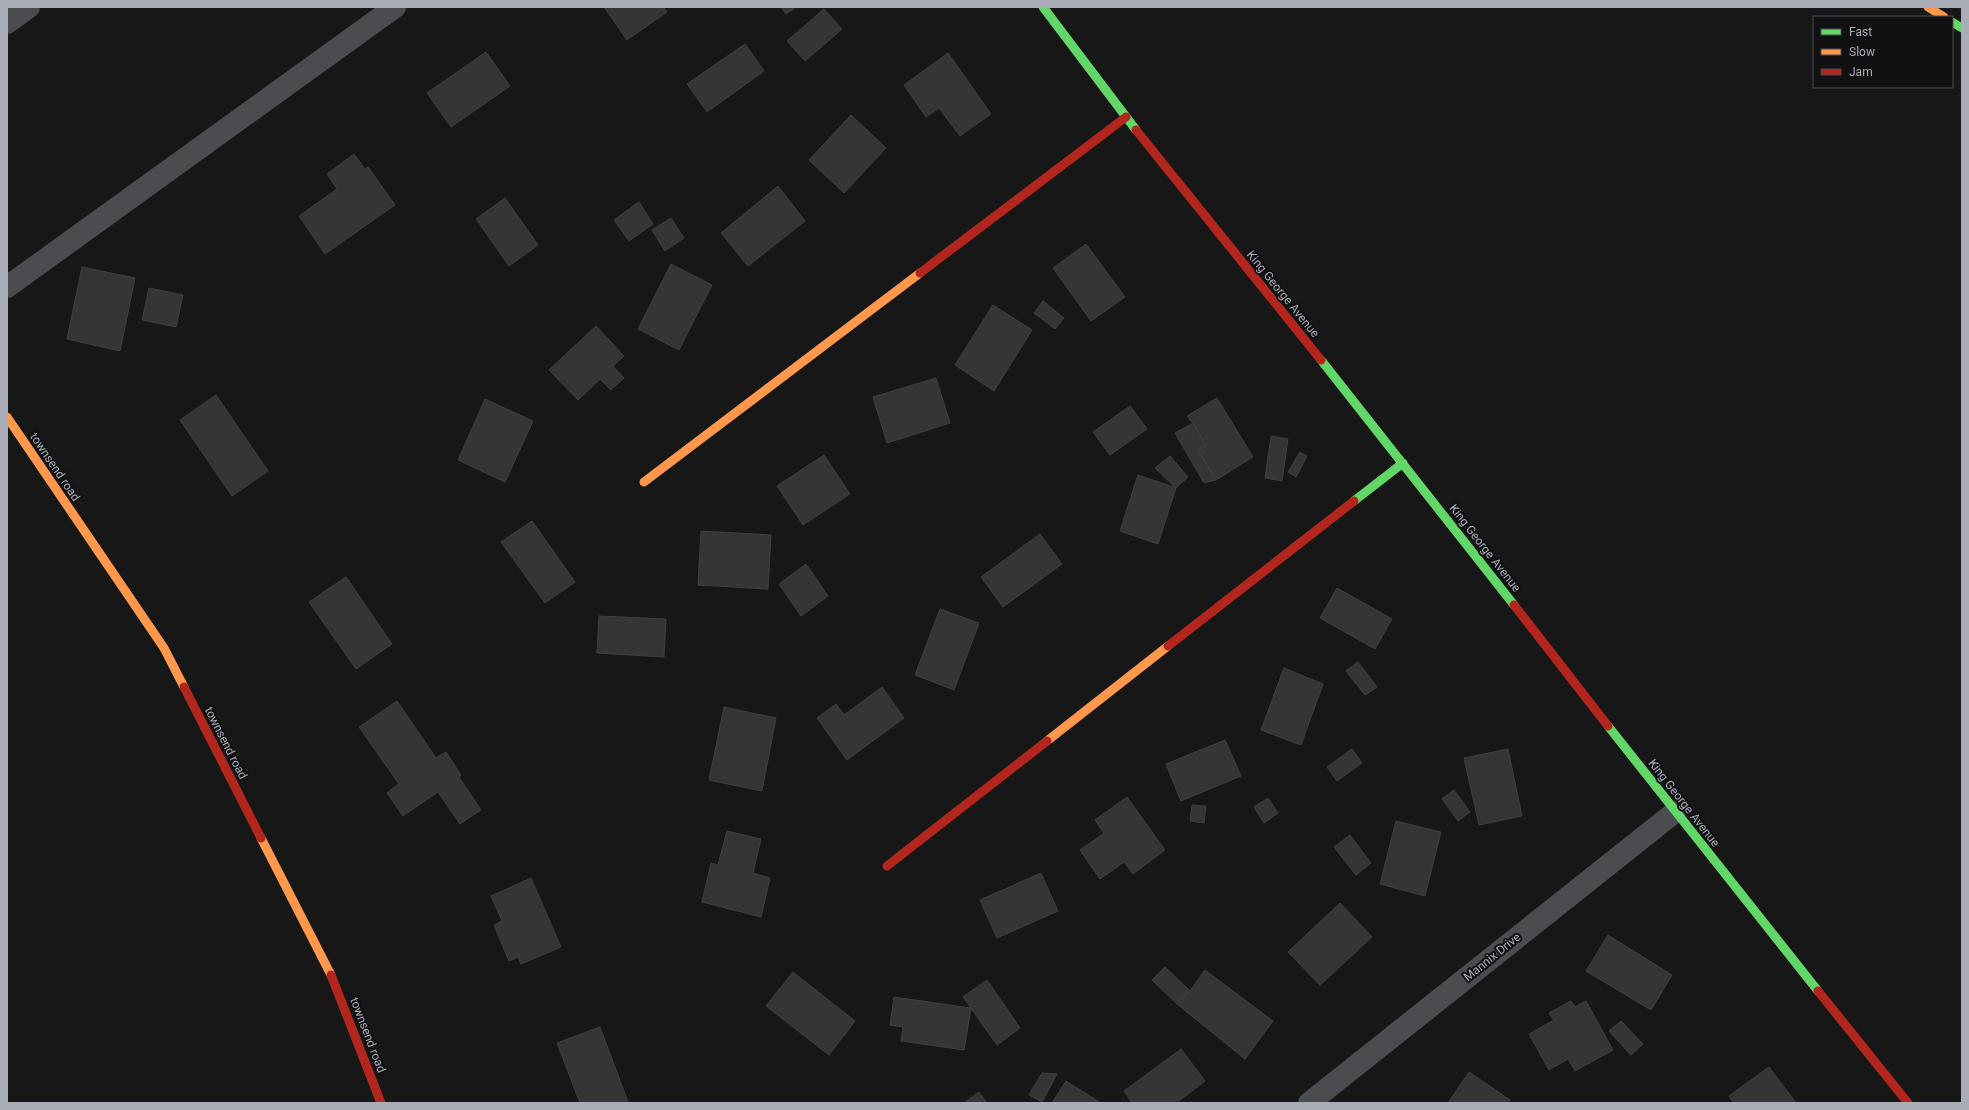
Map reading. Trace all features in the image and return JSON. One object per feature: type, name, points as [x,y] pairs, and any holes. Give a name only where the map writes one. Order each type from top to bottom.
[{"type":"street","points":[[7,23],[29,7]]},
{"type":"street","points":[[7,287],[395,7]]},
{"type":"street","name":"King George Avenue","points":[[1043,7],[1126,117],[1403,463],[1675,812],[1908,1103]]},
{"type":"street","points":[[1928,7],[1942,16]]},
{"type":"street","points":[[1953,23],[1962,28]]},
{"type":"street","points":[[644,482],[1126,117]]},
{"type":"street","name":"townsend road","points":[[7,417],[164,648],[332,976],[381,1103]]},
{"type":"street","points":[[887,866],[1403,463]]},
{"type":"street","name":"Mannix Drive","points":[[1309,1103],[1675,812]]},
{"type":"building","points":[[604,7],[663,7],[667,12],[627,40]]},
{"type":"building","points":[[781,7],[796,7],[786,14]]},
{"type":"building","points":[[824,9],[842,29],[805,61],[787,41]]},
{"type":"building","points":[[745,44],[764,71],[707,112],[687,84]]},
{"type":"building","points":[[486,52],[510,86],[451,127],[427,93]]},
{"type":"building","points":[[948,53],[991,114],[960,136],[939,108],[926,117],[904,85]]},
{"type":"building","points":[[851,115],[886,148],[844,193],[809,160]]},
{"type":"building","points":[[354,154],[365,169],[368,167],[395,205],[325,254],[299,216],[337,189],[327,174]]},
{"type":"building","points":[[778,186],[805,221],[748,266],[721,233]]},
{"type":"building","points":[[505,198],[538,245],[509,266],[476,219]]},
{"type":"building","points":[[639,202],[653,224],[629,241],[614,220]]},
{"type":"building","points":[[671,218],[684,238],[665,251],[652,230]]},
{"type":"building","points":[[1086,244],[1125,297],[1091,321],[1053,268]]},
{"type":"building","points":[[671,264],[712,285],[679,350],[638,329]]},
{"type":"building","points":[[82,267],[135,278],[120,351],[67,339]]},
{"type":"building","points":[[149,288],[183,295],[176,327],[142,320]]},
{"type":"building","points":[[1043,301],[1064,318],[1055,329],[1034,313]]},
{"type":"building","points":[[993,305],[1032,330],[994,391],[955,365]]},
{"type":"building","points":[[596,326],[624,356],[613,366],[624,378],[611,390],[600,379],[578,400],[549,370]]},
{"type":"building","points":[[936,378],[950,423],[887,443],[873,397]]},
{"type":"building","points":[[216,395],[268,471],[232,496],[180,420]]},
{"type":"building","points":[[1217,398],[1253,457],[1216,480],[1198,450],[1206,446],[1193,423],[1187,416]]},
{"type":"building","points":[[485,399],[533,421],[505,482],[458,460]]},
{"type":"building","points":[[1130,406],[1147,429],[1110,455],[1093,432]]},
{"type":"building","points":[[1193,423],[1206,446],[1198,450],[1216,480],[1204,483],[1175,433]]},
{"type":"building","points":[[1271,436],[1288,439],[1282,481],[1265,478]]},
{"type":"building","points":[[1300,452],[1307,456],[1296,477],[1288,472]]},
{"type":"building","points":[[824,455],[850,494],[803,525],[777,486]]},
{"type":"building","points":[[1170,456],[1188,477],[1176,488],[1155,468]]},
{"type":"building","points":[[1138,475],[1176,488],[1158,544],[1120,531]]},
{"type":"building","points":[[532,521],[575,582],[545,603],[501,542]]},
{"type":"building","points":[[701,531],[771,535],[768,589],[698,585]]},
{"type":"building","points":[[1040,534],[1062,564],[1003,607],[981,577]]},
{"type":"building","points":[[806,564],[828,596],[801,616],[779,584]]},
{"type":"building","points":[[346,577],[392,644],[356,669],[309,602]]},
{"type":"building","points":[[1337,588],[1392,619],[1375,649],[1320,618]]},
{"type":"building","points":[[940,609],[979,623],[954,690],[915,675]]},
{"type":"building","points":[[599,616],[666,619],[664,657],[597,653]]},
{"type":"building","points":[[1358,662],[1377,687],[1365,695],[1346,671]]},
{"type":"building","points":[[1284,668],[1323,684],[1301,745],[1261,730]]},
{"type":"building","points":[[882,687],[904,718],[847,760],[817,718],[836,704],[844,715]]},
{"type":"building","points":[[397,701],[436,758],[446,752],[461,775],[459,777],[481,810],[460,824],[438,792],[403,816],[387,793],[399,784],[359,727]]},
{"type":"building","points":[[724,707],[776,718],[762,791],[709,780]]},
{"type":"building","points":[[1225,740],[1241,776],[1181,801],[1166,764]]},
{"type":"building","points":[[1352,749],[1362,763],[1337,781],[1327,767]]},
{"type":"building","points":[[1508,749],[1522,816],[1479,825],[1464,758]]},
{"type":"building","points":[[1454,790],[1470,812],[1458,821],[1442,799]]},
{"type":"building","points":[[1127,797],[1165,850],[1133,874],[1124,862],[1100,879],[1080,850],[1104,833],[1095,820]]},
{"type":"building","points":[[1268,798],[1278,813],[1264,823],[1254,807]]},
{"type":"building","points":[[1192,805],[1206,806],[1204,823],[1190,821]]},
{"type":"building","points":[[1396,821],[1441,832],[1425,896],[1380,884]]},
{"type":"building","points":[[727,831],[761,839],[753,873],[770,878],[761,917],[702,902],[711,863],[718,865]]},
{"type":"building","points":[[1350,835],[1371,863],[1356,875],[1334,847]]},
{"type":"building","points":[[1041,873],[1058,911],[997,938],[980,900]]},
{"type":"building","points":[[531,878],[561,947],[521,964],[518,957],[509,961],[494,925],[502,921],[491,896]]},
{"type":"building","points":[[1340,903],[1372,937],[1320,985],[1288,952]]},
{"type":"building","points":[[1608,935],[1672,975],[1651,1010],[1586,971]]},
{"type":"building","points":[[1165,967],[1190,991],[1177,1004],[1152,980]]},
{"type":"building","points":[[1205,970],[1273,1021],[1245,1059],[1177,1004],[1190,991]]},
{"type":"building","points":[[793,972],[855,1021],[829,1055],[766,1006]]},
{"type":"building","points":[[987,980],[1020,1028],[997,1045],[963,997]]},
{"type":"building","points":[[894,997],[971,1008],[964,1050],[901,1041],[903,1027],[890,1025]]},
{"type":"building","points":[[1571,1001],[1575,1007],[1586,1001],[1613,1050],[1575,1071],[1568,1059],[1549,1070],[1529,1034],[1554,1020],[1549,1013]]},
{"type":"building","points":[[1621,1021],[1643,1044],[1631,1055],[1609,1031]]},
{"type":"building","points":[[600,1027],[628,1102],[580,1103],[557,1043]]},
{"type":"building","points":[[1181,1049],[1205,1081],[1176,1103],[1132,1103],[1124,1091]]},
{"type":"building","points":[[1769,1067],[1796,1103],[1734,1103],[1729,1096]]},
{"type":"building","points":[[1469,1072],[1510,1100],[1508,1103],[1448,1103]]},
{"type":"building","points":[[1042,1073],[1057,1074],[1042,1102],[1029,1095]]},
{"type":"building","points":[[1066,1081],[1101,1103],[1052,1103]]},
{"type":"building","points":[[979,1092],[987,1103],[964,1103]]},
{"type":"traffic: fast","points":[[1043,7],[1136,130]]},
{"type":"traffic: fast","points":[[1953,23],[1962,28]]},
{"type":"traffic: fast","points":[[1321,360],[1514,605]]},
{"type":"traffic: fast","points":[[1354,501],[1403,463]]},
{"type":"traffic: fast","points":[[1608,726],[1818,991]]},
{"type":"traffic: slow","points":[[1928,7],[1942,16]]},
{"type":"traffic: slow","points":[[644,482],[920,273]]},
{"type":"traffic: slow","points":[[7,417],[164,648],[184,687]]},
{"type":"traffic: slow","points":[[1047,741],[1168,646]]},
{"type":"traffic: slow","points":[[261,838],[331,975]]},
{"type":"traffic: jam","points":[[920,273],[1126,117]]},
{"type":"traffic: jam","points":[[1136,130],[1321,360]]},
{"type":"traffic: jam","points":[[1168,646],[1354,501]]},
{"type":"traffic: jam","points":[[1514,605],[1608,726]]},
{"type":"traffic: jam","points":[[184,687],[261,838]]},
{"type":"traffic: jam","points":[[887,866],[1047,741]]},
{"type":"traffic: jam","points":[[331,975],[381,1103]]},
{"type":"traffic: jam","points":[[1818,991],[1908,1103]]}]
